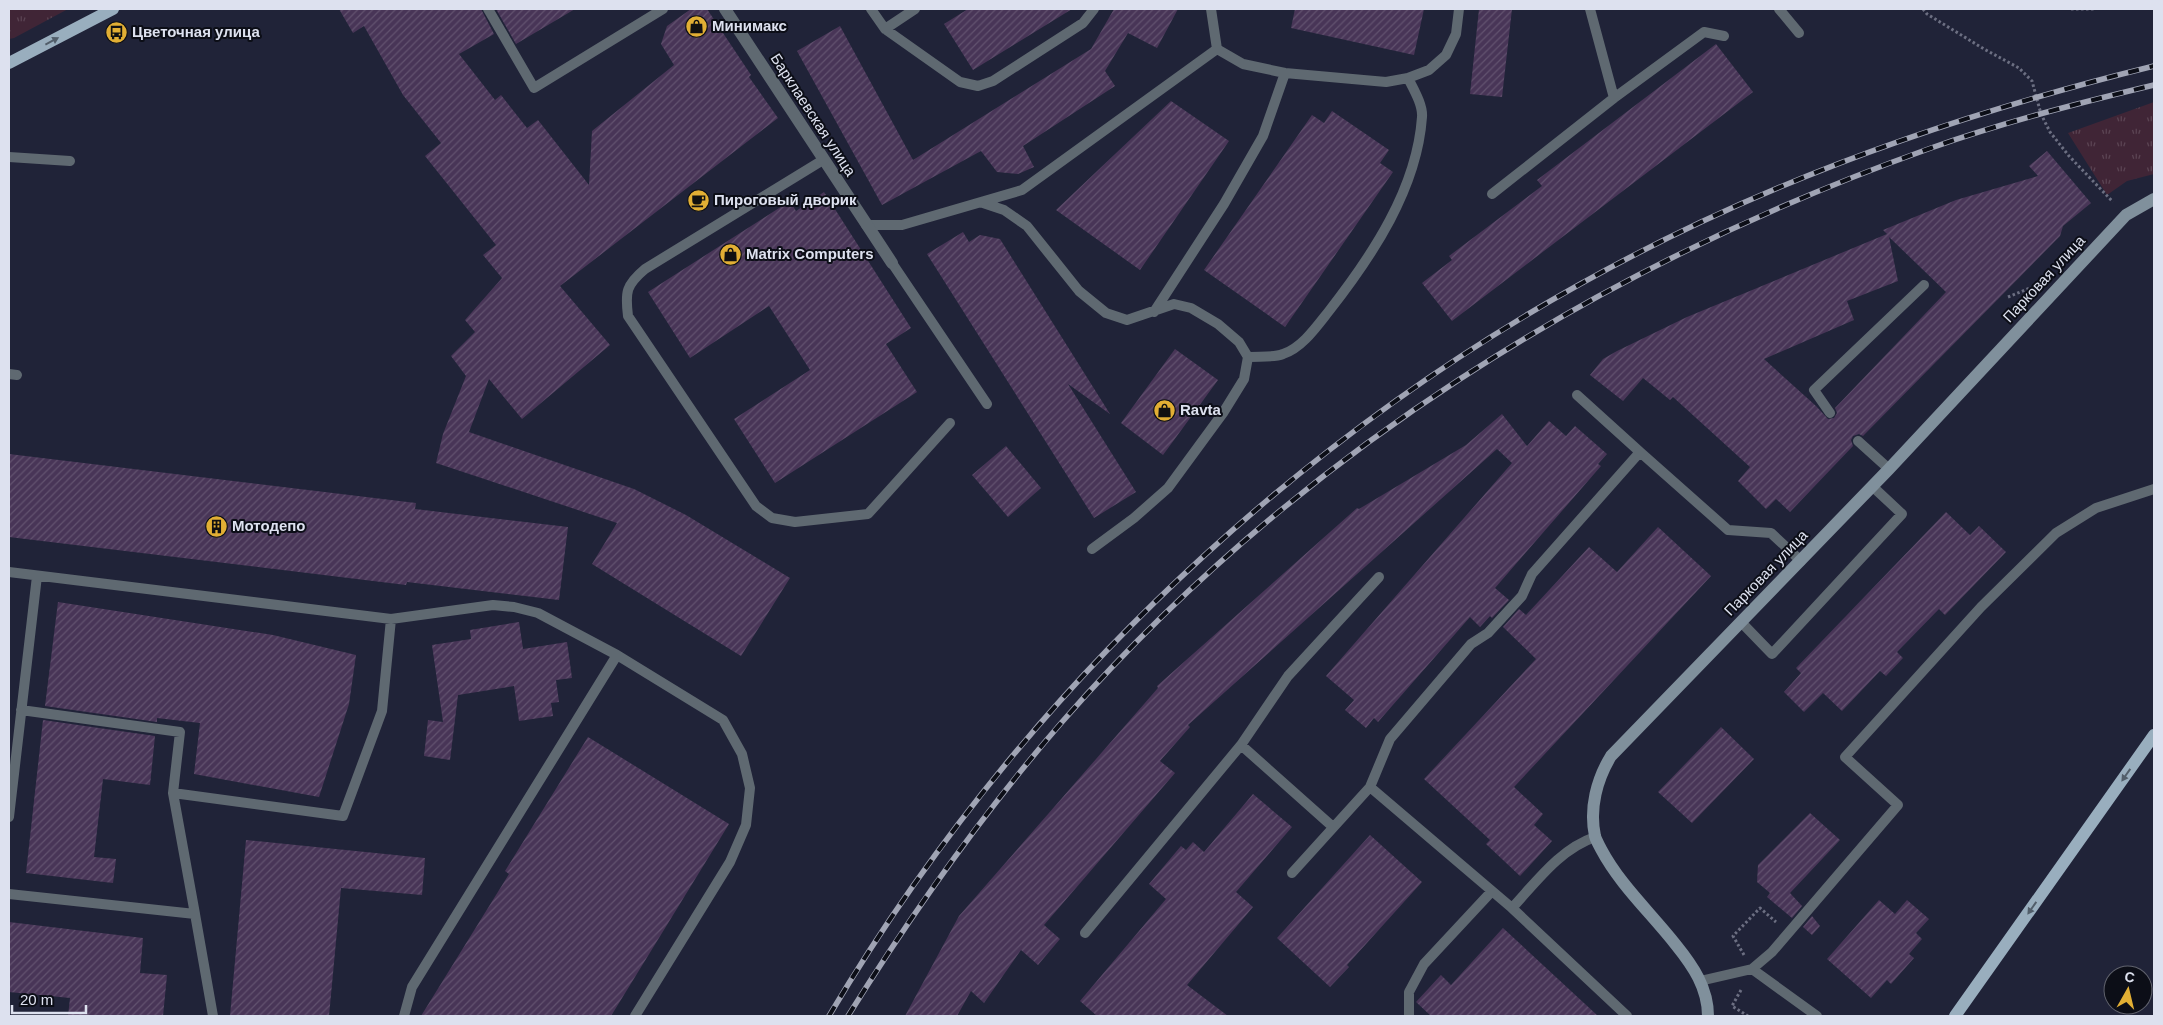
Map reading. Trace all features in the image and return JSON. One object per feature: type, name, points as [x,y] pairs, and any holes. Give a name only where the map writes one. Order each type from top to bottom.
[{"type":"main road","points":[[9,63],[113,9]]},
{"type":"main road","points":[[1955,1016],[2154,735]]},
{"type":"street","name":"Барклаевская улица","points":[[729,10],[823,160],[892,263]]},
{"type":"street","name":"Парковая улица","points":[[1708,1016],[1705,993],[1700,981],[1681,951],[1613,871],[1595,837],[1593,810],[1596,788],[1602,771],[1611,756],[1889,469],[2126,215],[2154,199]]},
{"type":"lane","points":[[488,9],[534,88],[663,9]]},
{"type":"lane","points":[[871,9],[885,29],[960,82],[978,86],[992,81],[1083,23],[1094,9]]},
{"type":"lane","points":[[885,29],[915,9]]},
{"type":"lane","points":[[1211,9],[1217,49]]},
{"type":"lane","points":[[1217,49],[1243,64],[1285,73],[1386,82],[1408,78],[1429,70],[1446,55],[1456,34],[1460,9]]},
{"type":"lane","points":[[1590,9],[1614,98]]},
{"type":"lane","points":[[1779,9],[1799,33]]},
{"type":"lane","points":[[1492,194],[1614,98],[1704,32],[1724,36]]},
{"type":"lane","points":[[866,225],[902,225],[983,203],[1022,190],[1217,49]]},
{"type":"lane","points":[[1154,312],[1224,204],[1263,136],[1285,73]]},
{"type":"lane","points":[[1248,357],[1283,354],[1297,346],[1313,331],[1374,250],[1401,198],[1416,156],[1422,116],[1417,96],[1408,78]]},
{"type":"lane","points":[[9,158],[70,161]]},
{"type":"lane","points":[[823,160],[645,269],[632,280],[626,298],[628,316],[756,506],[772,518],[795,522],[868,514],[950,423]]},
{"type":"lane","points":[[983,203],[1004,210],[1027,226],[1079,291],[1106,313],[1127,320],[1174,304],[1191,308],[1218,324],[1239,342],[1248,357],[1244,379],[1240,386],[1168,488],[1134,518],[1092,549]]},
{"type":"lane","points":[[892,263],[987,404]]},
{"type":"lane","points":[[1830,413],[1814,390],[1924,285]]},
{"type":"lane","points":[[1577,395],[1728,530],[1771,534],[1801,561]]},
{"type":"lane","points":[[1858,441],[1889,469]]},
{"type":"lane","points":[[1292,873],[1370,787],[1390,739],[1470,644],[1488,633],[1522,596],[1532,574],[1640,452]]},
{"type":"lane","points":[[1741,622],[1772,654],[1902,514],[1872,486]]},
{"type":"lane","points":[[1700,981],[1752,969],[1772,952],[1898,805],[1845,757],[1981,607],[2056,533],[2096,508],[2154,489]]},
{"type":"lane","points":[[9,572],[391,619],[493,605],[514,607],[538,613],[617,655],[723,720],[742,754],[750,788],[746,825],[730,862],[635,1016]]},
{"type":"lane","points":[[9,817],[37,576]]},
{"type":"lane","points":[[1085,933],[1241,745],[1288,676],[1379,577]]},
{"type":"lane","points":[[173,793],[343,816],[382,711],[391,619]]},
{"type":"lane","points":[[404,1016],[412,987],[617,655]]},
{"type":"lane","points":[[21,710],[180,732],[173,793],[213,1016]]},
{"type":"lane","points":[[1241,745],[1333,827]]},
{"type":"lane","points":[[1370,787],[1512,908],[1627,1016]]},
{"type":"lane","points":[[1512,908],[1562,854],[1579,842],[1595,837]]},
{"type":"lane","points":[[1409,1016],[1409,992],[1424,964],[1492,891]]},
{"type":"lane","points":[[9,894],[195,914]]},
{"type":"lane","points":[[1752,969],[1774,987],[1817,1016]]},
{"type":"path","points":[[1923,9],[1927,14],[2019,68],[2032,81],[2041,114],[2050,132],[2069,156],[2126,215]]},
{"type":"path","points":[[2071,9],[2094,9]]},
{"type":"path","points":[[1733,936],[1760,908],[1789,932]]},
{"type":"green space","points":[[9,9],[68,9],[9,39]]},
{"type":"green space","points":[[2154,102],[2154,174],[2127,181],[2107,195],[2068,133]]},
{"type":"building","points":[[339,9],[481,9],[494,34],[459,54],[495,100],[501,95],[527,128],[538,120],[589,185],[592,131],[674,65],[661,44],[667,26],[691,9],[707,9],[751,75],[749,77],[778,118],[560,286],[610,345],[522,419],[489,379],[469,432],[634,489],[686,515],[790,578],[741,656],[592,564],[617,523],[436,463],[443,434],[466,376],[451,356],[475,332],[465,320],[502,278],[483,255],[496,245],[425,156],[441,143],[403,95],[364,26],[353,33]]},
{"type":"building","points":[[496,9],[575,9],[516,44]]},
{"type":"building","points":[[968,9],[1072,9],[973,70],[944,24]]},
{"type":"building","points":[[1114,9],[1178,9],[1157,48],[1128,33],[1105,71],[1115,86],[1023,146],[1034,167],[1018,174],[997,172],[981,151],[882,205],[797,51],[840,26],[913,160],[1091,49]]},
{"type":"building","points":[[1295,9],[1424,9],[1414,55],[1291,28]]},
{"type":"building","points":[[1479,9],[1512,9],[1502,97],[1470,94]]},
{"type":"building","points":[[1716,44],[1753,92],[1452,321],[1422,283],[1452,260],[1449,256],[1542,186],[1537,180]]},
{"type":"building","points":[[1171,101],[1229,141],[1140,270],[1056,210]]},
{"type":"building","points":[[1332,111],[1389,150],[1380,163],[1393,172],[1285,327],[1204,270],[1312,115],[1324,123]]},
{"type":"building","points":[[2047,151],[2091,203],[2063,226],[2060,236],[1863,436],[1859,434],[1853,436],[1851,440],[1853,446],[1790,512],[1776,499],[1766,509],[1738,481],[1750,467],[1673,397],[1670,400],[1643,378],[1623,401],[1590,375],[1603,359],[1687,317],[1887,234],[1883,230],[1956,200],[2038,176],[2029,166]],"holes":[[[1889,237],[1946,292],[1835,408],[1837,413],[1834,418],[1828,419],[1764,359],[1854,320],[1847,301],[1898,281]]]},
{"type":"building","points":[[824,192],[911,328],[886,344],[917,392],[775,483],[734,419],[810,370],[769,306],[690,358],[648,292],[790,201],[796,211]]},
{"type":"building","points":[[963,232],[969,242],[980,235],[1000,239],[1110,414],[1068,384],[1136,492],[1094,518],[927,254]]},
{"type":"building","points":[[1175,349],[1218,380],[1163,455],[1121,423]]},
{"type":"building","points":[[1502,414],[1527,446],[1549,421],[1566,436],[1575,426],[1607,454],[1598,464],[1601,466],[1495,588],[1509,600],[1492,618],[1490,616],[1480,627],[1470,617],[1378,722],[1374,718],[1366,728],[1345,710],[1354,700],[1326,676],[1512,463],[1497,449],[1188,725],[1190,727],[1160,761],[1175,773],[1044,925],[1060,939],[1038,965],[1021,950],[984,1003],[971,991],[957,1016],[905,1016],[959,916],[1158,688],[1157,686],[1357,508],[1359,509],[1466,445]]},
{"type":"building","points":[[1006,446],[1041,488],[1008,517],[972,475]]},
{"type":"building","name":"Мотодепо","points":[[9,454],[416,503],[415,509],[568,527],[559,600],[407,582],[406,585],[9,537]]},
{"type":"building","points":[[1946,512],[1970,535],[1979,526],[2006,552],[1945,615],[1939,609],[1897,652],[1903,658],[1886,676],[1880,671],[1842,711],[1823,693],[1804,712],[1784,692],[1801,673],[1796,668]]},
{"type":"building","points":[[1658,527],[1711,576],[1514,787],[1543,814],[1534,825],[1552,841],[1520,876],[1486,844],[1490,840],[1424,779],[1536,659],[1503,627],[1519,609],[1526,615],[1589,547],[1617,572]]},
{"type":"building","points":[[58,602],[273,635],[356,655],[349,704],[319,797],[194,774],[200,723],[157,718],[157,722],[45,706]]},
{"type":"building","points":[[519,622],[523,649],[567,642],[572,678],[556,680],[559,702],[551,703],[553,716],[519,721],[514,686],[458,695],[450,760],[424,756],[428,720],[443,722],[432,645],[471,639],[470,630]]},
{"type":"building","points":[[43,720],[155,736],[150,785],[103,779],[94,857],[116,859],[113,883],[26,873]]},
{"type":"building","points":[[1721,727],[1754,759],[1692,823],[1658,792]]},
{"type":"building","points":[[588,737],[729,824],[611,1016],[421,1016],[509,874],[505,871]]},
{"type":"building","points":[[1253,794],[1292,827],[1236,892],[1253,907],[1187,985],[1228,1016],[1097,1016],[1080,1001],[1166,899],[1149,884],[1181,846],[1186,850],[1193,842],[1204,852]]},
{"type":"building","points":[[1810,813],[1840,840],[1790,893],[1802,906],[1792,918],[1767,897],[1770,893],[1757,882],[1758,865]]},
{"type":"building","points":[[1370,835],[1422,882],[1347,965],[1349,967],[1330,987],[1277,938]]},
{"type":"building","points":[[246,840],[425,858],[422,895],[341,888],[329,1016],[230,1016]]},
{"type":"building","points":[[1879,900],[1895,914],[1907,900],[1929,919],[1916,933],[1922,939],[1909,954],[1914,958],[1891,984],[1887,980],[1871,998],[1827,959]]},
{"type":"building","points":[[1812,916],[1820,926],[1812,935],[1803,927]]},
{"type":"building","points":[[9,922],[143,938],[140,973],[167,975],[163,1016],[68,1016],[70,998],[9,992]]},
{"type":"building","points":[[1503,928],[1598,1016],[1431,1016],[1416,1002],[1441,975],[1451,985]]},
{"type":"railway","points":[[829,1016],[910,890],[1000,771],[1099,659],[1206,554],[1320,457],[1441,370],[1568,291],[1701,222],[1756,197],[1867,153],[1981,114],[2154,66]]},
{"type":"railway","points":[[848,1016],[897,940],[949,865],[1004,792],[1062,722],[1153,626],[1250,536],[1352,454],[1460,379],[1572,311],[1688,250],[1808,196],[1931,148],[2042,114],[2154,85]]},
{"type":"place","name":"Минимакс","points":[[696,26]]},
{"type":"place","name":"Цветочная улица","points":[[116,32]]},
{"type":"place","name":"Пироговый дворик","points":[[698,200]]},
{"type":"place","name":"Matrix Computers","points":[[730,254]]},
{"type":"place","name":"Ravta","points":[[1164,410]]},
{"type":"place","name":"Мотодепо","points":[[216,526]]}]
